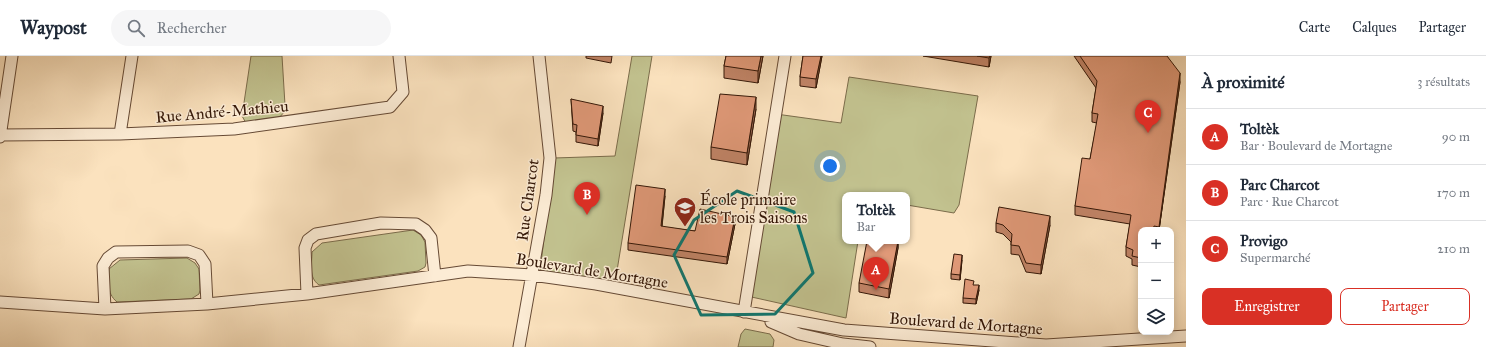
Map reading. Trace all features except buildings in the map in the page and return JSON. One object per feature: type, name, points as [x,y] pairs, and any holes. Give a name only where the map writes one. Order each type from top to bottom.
[{"type":"street","points":[[0,136],[12,56]]},
{"type":"street","points":[[120,134],[132,56]]},
{"type":"street","name":"Rue André-Mathieu","points":[[0,136],[120,134],[234,129],[390,107],[403,92],[400,56]]},
{"type":"street","name":"Rue Charcot","points":[[519,347],[546,195],[550,158],[539,56]]},
{"type":"street","points":[[744,312],[785,56]]},
{"type":"street","points":[[307,294],[305,248],[308,240],[316,234],[381,223],[416,224],[425,230],[432,238],[434,276]]},
{"type":"street","points":[[105,309],[103,266],[108,258],[116,252],[188,250],[199,256],[205,264],[207,304]]},
{"type":"street","name":"Boulevard de Mortagne","points":[[0,302],[105,309],[207,304],[307,294],[468,271],[532,275],[596,284],[844,330],[1046,345],[1186,336]]},
{"type":"street","name":"Boulevard de Mortagne","points":[[744,312],[799,334],[843,344],[870,347]]},
{"type":"highlighted area","points":[[737,191],[794,212],[813,273],[775,314],[701,315],[674,255],[694,220]]},
{"type":"green space","points":[[251,56],[282,56],[285,111],[279,118],[246,123],[242,116]]},
{"type":"green space","points":[[632,56],[652,56],[615,283],[540,271],[554,158],[615,156]]},
{"type":"green space","points":[[849,77],[978,96],[959,205],[954,213],[910,206],[910,192],[842,192],[842,244],[858,244],[846,318],[747,296],[776,114],[841,123]]},
{"type":"green space","points":[[413,230],[421,235],[425,242],[426,263],[425,267],[418,271],[319,285],[313,278],[311,270],[312,252],[322,243]]},
{"type":"green space","points":[[187,258],[195,263],[199,269],[199,294],[191,299],[117,302],[111,295],[109,287],[109,269],[120,260]]},
{"type":"green space","points":[[745,329],[770,334],[774,340],[773,347],[738,347],[741,334]]},
{"type":"place","name":"Provigo","points":[[1148,133]]},
{"type":"place","name":"Parc Charcot","points":[[587,215]]},
{"type":"place","name":"École primaire les Trois Saisons","points":[[685,228]]},
{"type":"place","name":"Toltèk","points":[[876,290]]}]
